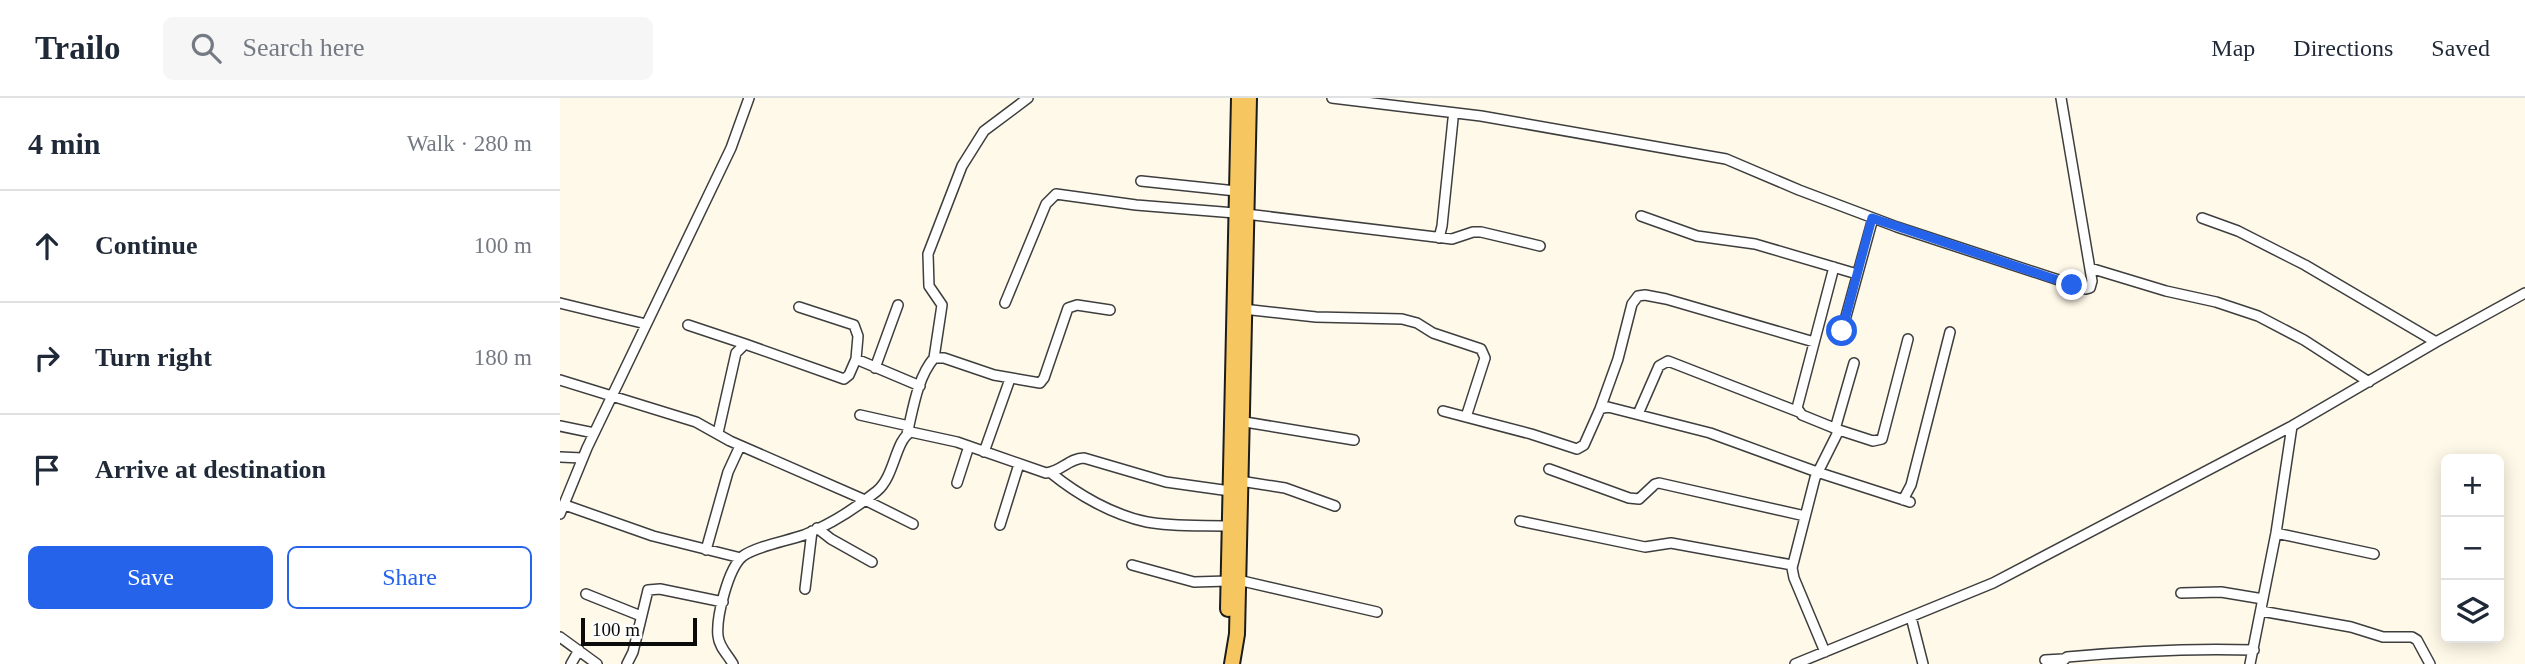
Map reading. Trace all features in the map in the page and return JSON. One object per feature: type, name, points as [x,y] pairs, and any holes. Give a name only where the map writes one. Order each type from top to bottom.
[{"type":"main road","points":[[1239,98],[1236,191],[1240,214]]},
{"type":"main road","points":[[1233,581],[1240,214],[1249,98]]},
{"type":"main road","points":[[1236,421],[1243,309],[1240,235]]},
{"type":"main road","points":[[1232,658],[1237,634],[1229,526],[1235,486]]},
{"type":"street","points":[[749,98],[730,149],[582,458],[562,510],[741,558],[815,530],[865,500],[887,482],[908,430],[920,386],[934,358],[942,306],[929,286],[928,254],[962,166],[984,131],[1028,98]]},
{"type":"street","points":[[1332,98],[1481,116],[1717,158],[1736,163],[1872,218],[2086,289],[2092,285],[2090,268],[2061,98]]},
{"type":"street","points":[[1439,238],[1443,226],[1453,119]]},
{"type":"street","points":[[1141,180],[1236,191]]},
{"type":"street","points":[[1004,303],[1046,205],[1056,194],[1439,238],[1452,239],[1480,232],[1540,246]]},
{"type":"street","points":[[1641,216],[1697,236],[1755,244],[1857,274]]},
{"type":"street","points":[[1842,331],[1872,218]]},
{"type":"street","points":[[2202,218],[2238,231],[2305,265],[2436,342]]},
{"type":"street","points":[[1799,412],[1798,402],[1834,267]]},
{"type":"street","points":[[2090,268],[2258,316],[2304,340],[2370,382]]},
{"type":"street","points":[[1796,664],[1993,583],[2292,426],[2525,293]]},
{"type":"street","points":[[1443,411],[1577,449],[1584,445],[1618,359],[1632,304],[1638,296],[1666,299],[1814,342]]},
{"type":"street","points":[[560,303],[646,324]]},
{"type":"street","points":[[875,368],[898,305]]},
{"type":"street","points":[[934,358],[944,358],[1010,379],[1043,382],[1065,314],[1072,306],[1110,310]]},
{"type":"street","points":[[688,325],[844,379],[849,375],[856,359],[858,336],[854,325],[799,307]]},
{"type":"street","points":[[1243,309],[1327,318],[1402,319],[1481,349],[1485,358],[1466,417]]},
{"type":"street","points":[[1600,409],[1608,407],[1710,433],[1907,501],[1950,332]]},
{"type":"street","points":[[1638,414],[1659,366],[1668,361],[1837,429],[1873,441],[1882,439],[1908,339]]},
{"type":"street","points":[[718,433],[736,353],[744,344]]},
{"type":"street","points":[[856,359],[920,386]]},
{"type":"street","points":[[1825,652],[1794,578],[1792,565],[1817,472],[1837,429],[1854,363]]},
{"type":"street","points":[[984,452],[1010,379]]},
{"type":"street","points":[[560,380],[696,422],[740,446],[865,500],[913,524]]},
{"type":"street","points":[[860,415],[1051,473],[1070,488],[1126,516],[1150,522],[1229,526]]},
{"type":"street","points":[[1236,421],[1354,440]]},
{"type":"street","points":[[560,426],[594,433]]},
{"type":"street","points":[[2250,664],[2276,533],[2292,426]]},
{"type":"street","points":[[706,550],[728,472],[740,446]]},
{"type":"street","points":[[957,483],[969,446]]},
{"type":"street","points":[[560,457],[582,458]]},
{"type":"street","points":[[1051,473],[1069,461],[1084,458],[1166,482],[1284,488],[1335,506]]},
{"type":"street","points":[[1000,525],[1019,464]]},
{"type":"street","points":[[1549,468],[1629,498],[1639,499],[1659,483],[1805,516]]},
{"type":"street","points":[[1520,521],[1645,547],[1671,543],[1792,565]]},
{"type":"street","points":[[815,530],[872,562]]},
{"type":"street","points":[[805,589],[815,530]]},
{"type":"street","points":[[2276,533],[2374,554]]},
{"type":"street","points":[[733,664],[719,644],[718,637],[723,602],[732,571],[741,558]]},
{"type":"street","points":[[1132,565],[1194,582],[1233,581],[1377,612]]},
{"type":"street","points":[[626,664],[633,652],[646,594],[652,588],[723,602]]},
{"type":"street","points":[[2181,593],[2221,592],[2263,599]]},
{"type":"street","points":[[586,594],[641,616]]},
{"type":"street","points":[[2261,611],[2351,627],[2383,637],[2412,637],[2417,640],[2430,664]]},
{"type":"street","points":[[1912,617],[1923,664]]},
{"type":"street","points":[[560,637],[597,664]]},
{"type":"street","points":[[2045,660],[2062,661],[2175,648],[2254,650]]},
{"type":"street","points":[[571,664],[579,650]]},
{"type":"route","points":[[1842,331],[1872,218],[2072,285]]}]
